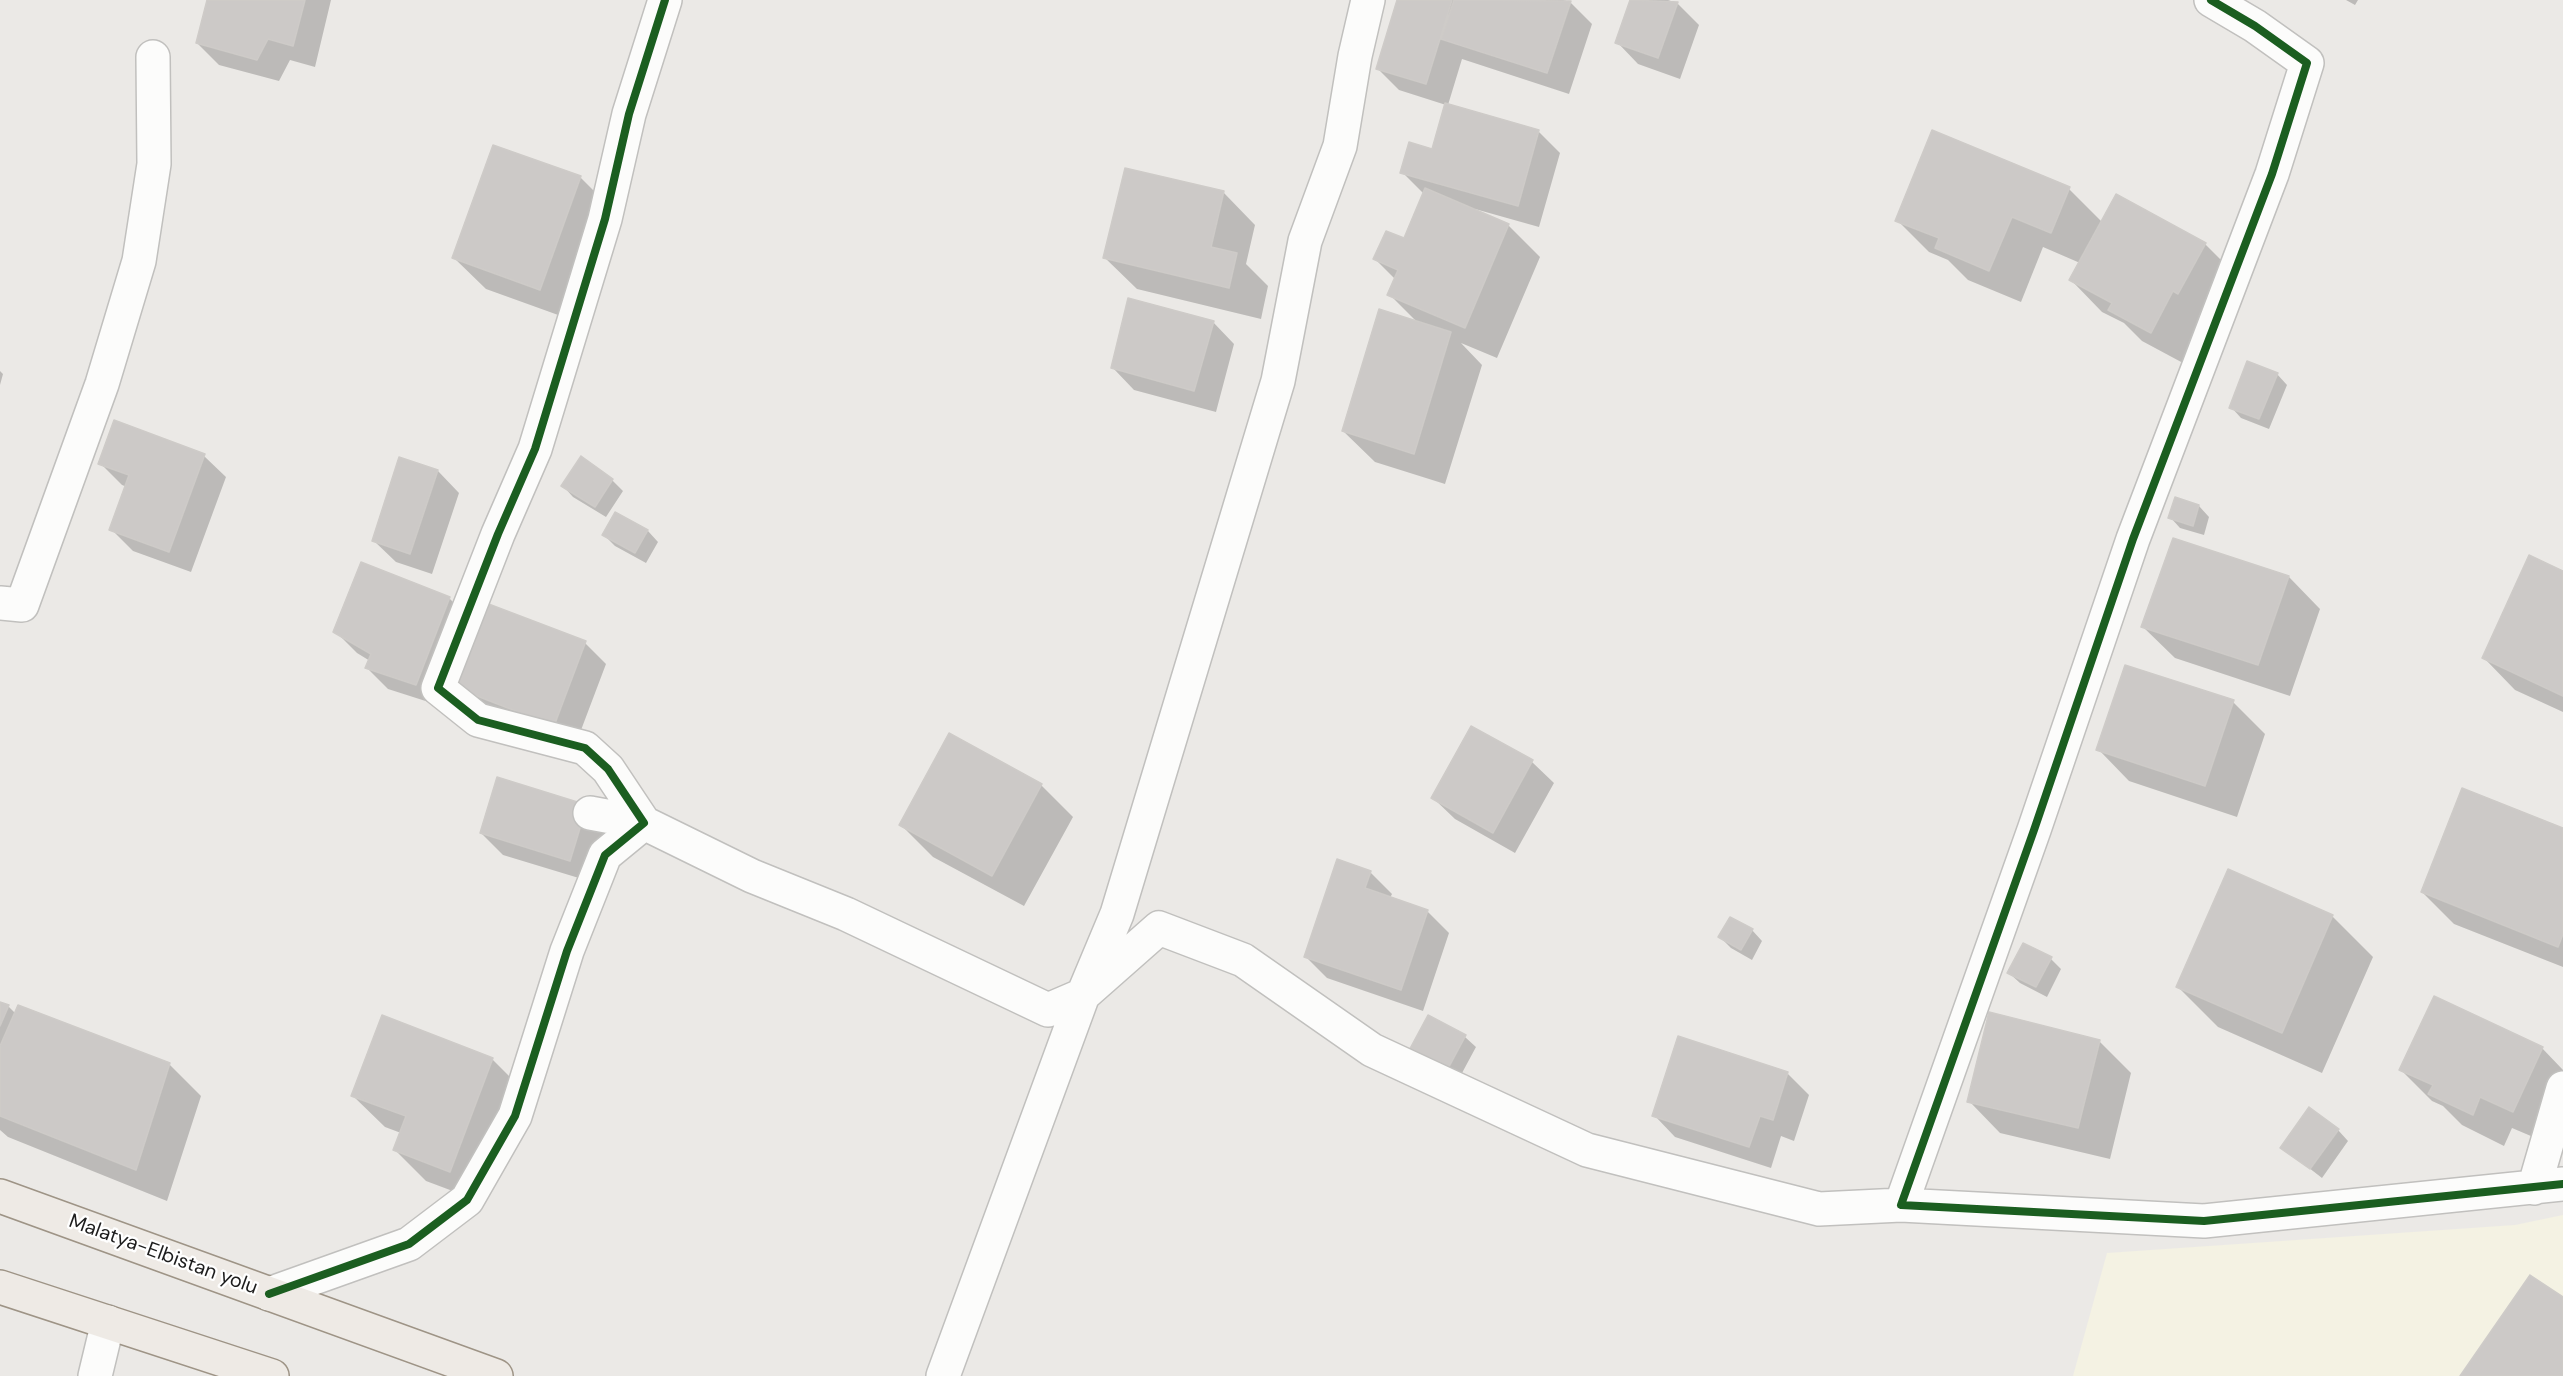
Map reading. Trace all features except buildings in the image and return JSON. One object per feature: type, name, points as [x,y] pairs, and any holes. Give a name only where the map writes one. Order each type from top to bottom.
[{"type":"main road","name":"Malatya-Elbistan yolu","points":[[0,1196],[496,1376]]},
{"type":"main road","points":[[0,1287],[272,1376]]},
{"type":"street","points":[[644,823],[608,769],[585,748],[478,720],[438,688],[498,534],[535,449],[605,219],[629,114],[665,0]]},
{"type":"street","points":[[943,1376],[1083,995],[1117,914],[1278,381],[1305,241],[1340,146],[1355,56],[1368,0]]},
{"type":"street","points":[[1901,1205],[2034,830],[2133,539],[2272,174],[2307,63],[2255,26],[2211,0]]},
{"type":"street","points":[[0,603],[22,605],[102,384],[139,261],[154,164],[153,57]]},
{"type":"street","points":[[590,813],[644,823],[752,876],[846,914],[1048,1010],[1083,995],[1159,928],[1243,960],[1372,1050],[1587,1150],[1819,1209],[1901,1205],[2204,1221],[2549,1186],[2563,1088]]},
{"type":"street","points":[[269,1294],[409,1244],[467,1200],[515,1116],[567,951],[605,855],[644,823]]},
{"type":"street","points":[[95,1376],[108,1322]]},
{"type":"shaded area","points":[[2563,1215],[2563,1376],[2073,1376],[2107,1253],[2515,1225]]},
{"type":"cycle path","points":[[269,1294],[409,1244],[467,1200],[515,1116],[567,951],[605,855],[644,823],[608,769],[585,748],[478,720],[438,688],[498,534],[535,449],[605,219],[629,114],[665,0]]},
{"type":"cycle path","points":[[2211,0],[2255,26],[2307,63],[2272,174],[2133,539],[2034,830],[1901,1205],[2204,1221],[2563,1184]]}]
